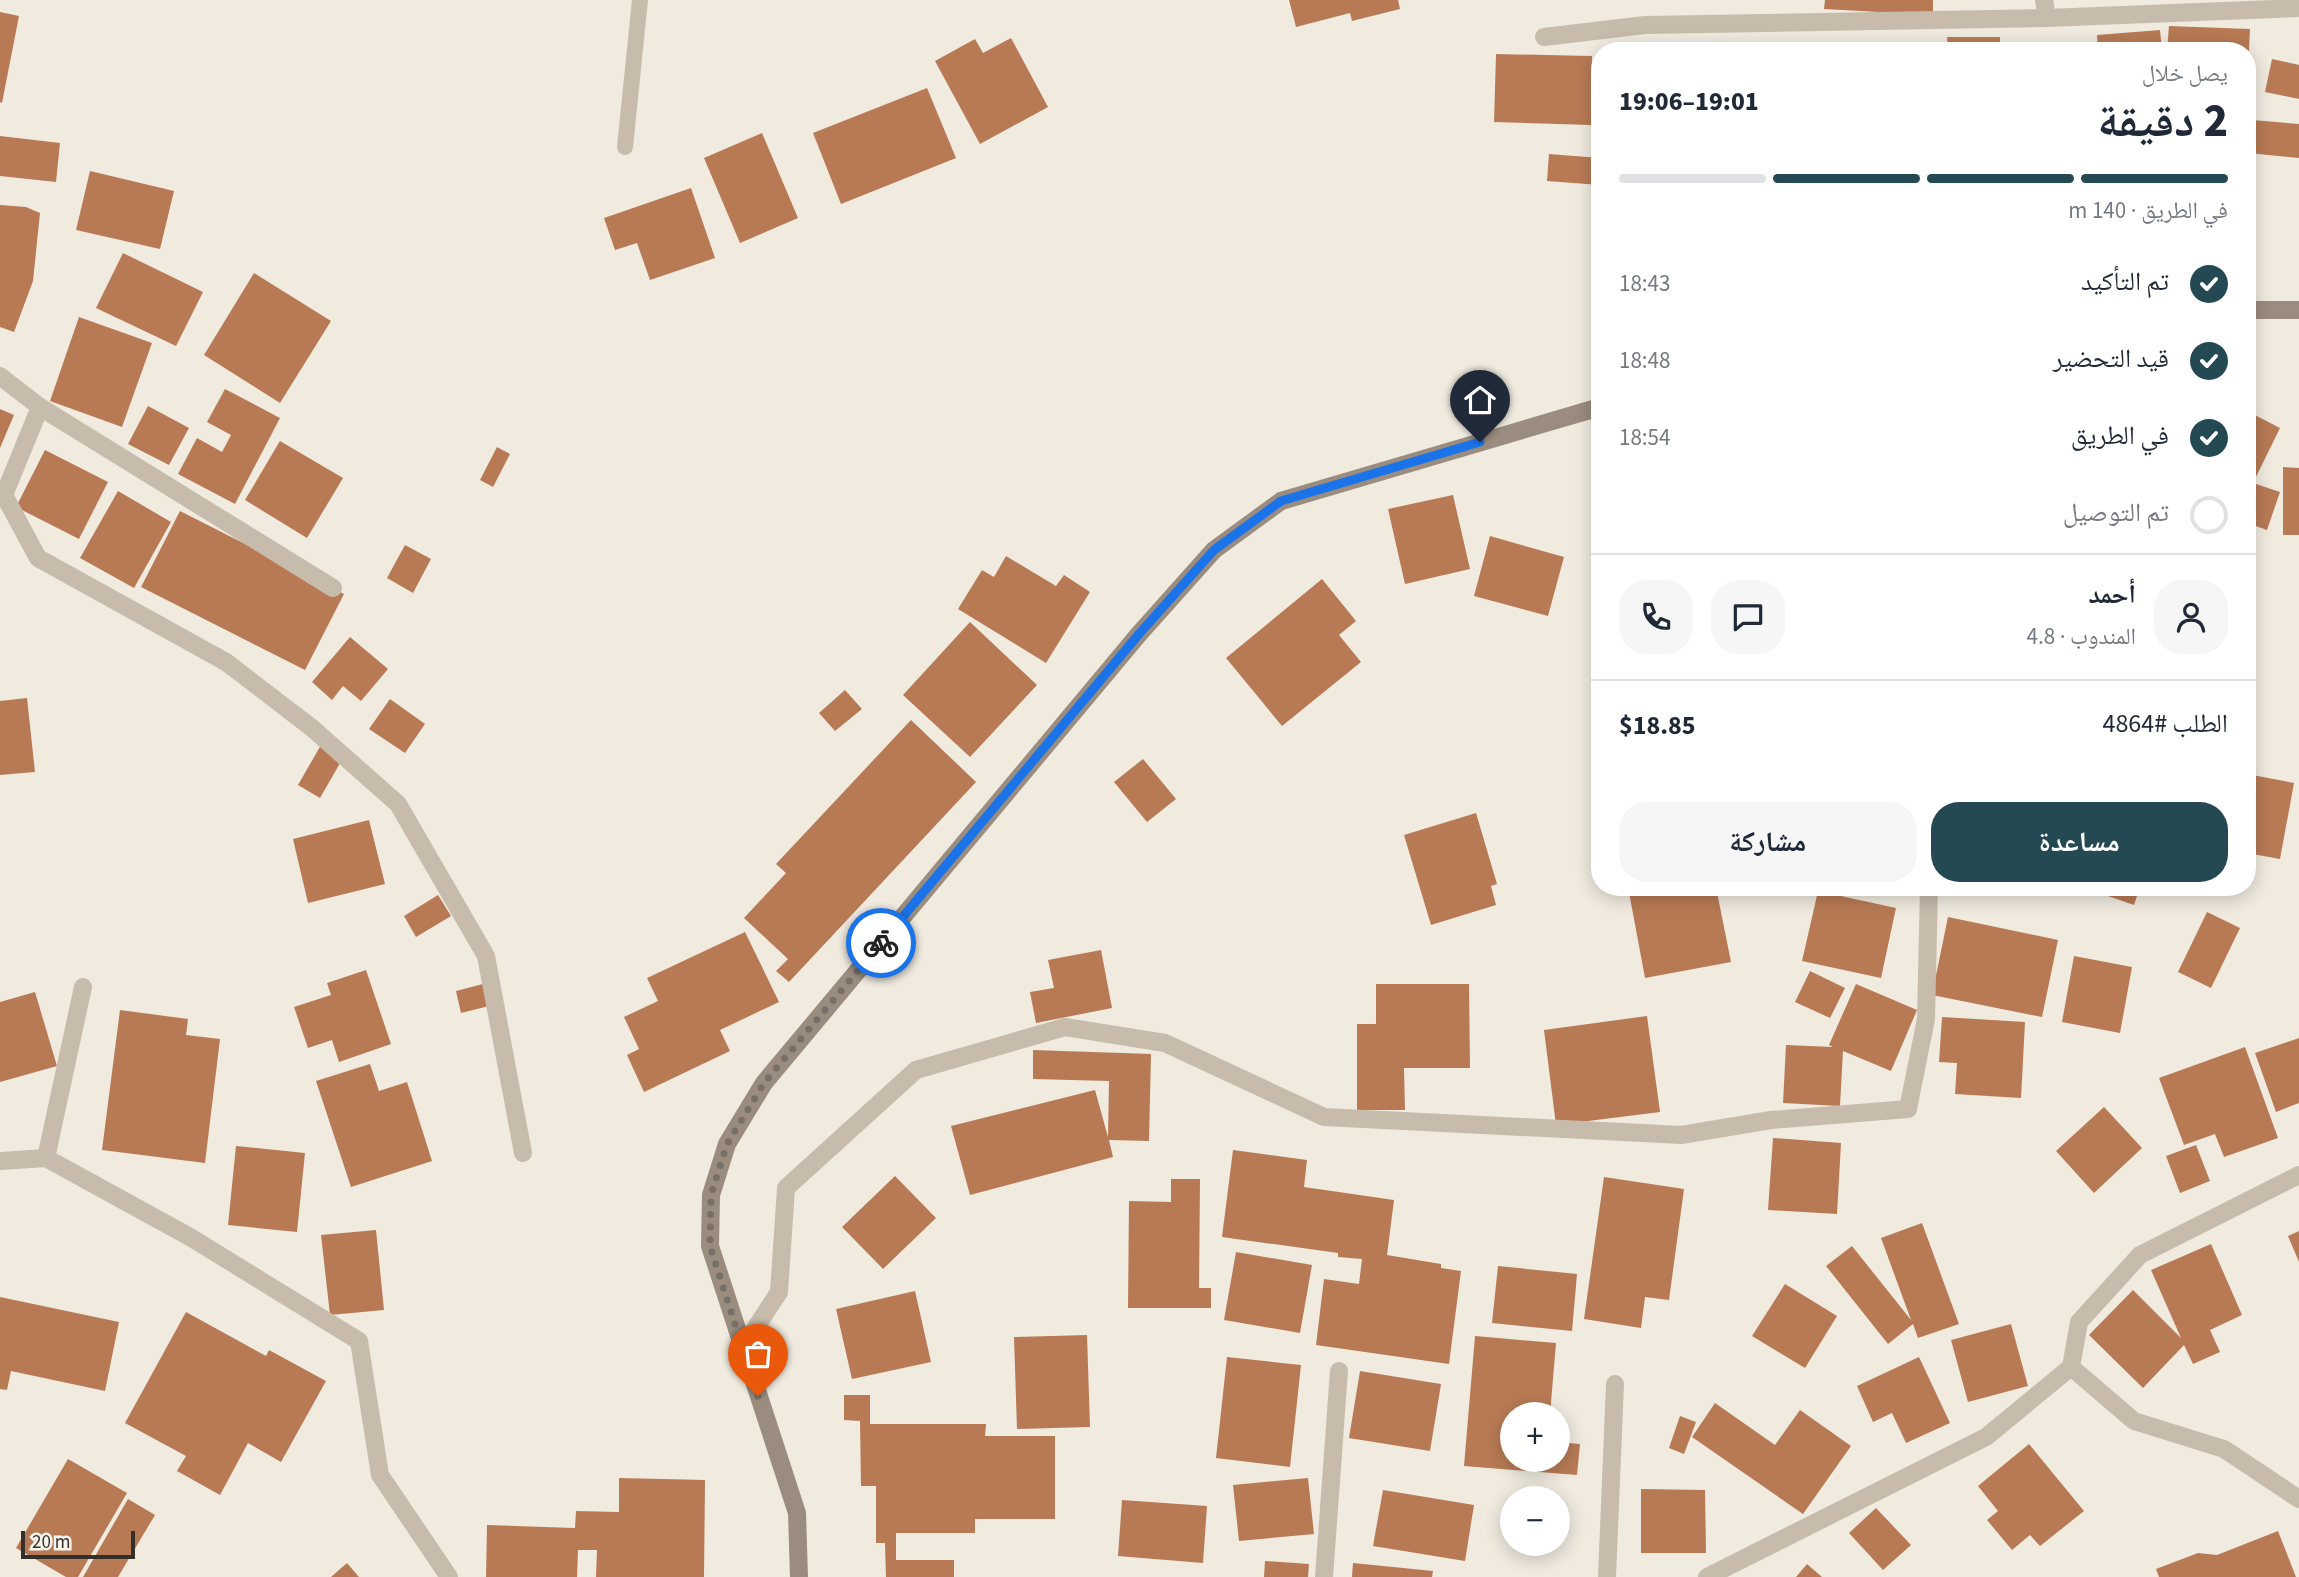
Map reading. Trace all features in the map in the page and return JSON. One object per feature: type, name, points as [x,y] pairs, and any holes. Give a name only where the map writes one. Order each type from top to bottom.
[{"type":"main road","points":[[2256,310],[2299,310]]},
{"type":"main road","points":[[799,1577],[797,1514],[710,1246],[711,1195],[727,1144],[764,1083],[1139,634],[1214,550],[1281,501],[1591,410]]},
{"type":"street","points":[[1544,37],[1645,25],[2045,9],[2299,8]]},
{"type":"street","points":[[0,376],[40,407],[333,588]]},
{"type":"street","points":[[40,407],[4,495],[38,558],[226,662],[312,728],[398,804],[486,956],[523,1153]]},
{"type":"street","points":[[742,1349],[779,1292],[786,1188],[916,1070],[1065,1027],[1166,1043],[1324,1117],[1681,1135],[1770,1119],[1908,1109],[1926,1019],[1929,896]]},
{"type":"street","points":[[46,1158],[83,987]]},
{"type":"street","points":[[0,1161],[46,1158],[190,1237],[359,1340],[380,1475],[449,1577]]},
{"type":"street","points":[[1707,1577],[1986,1437],[2071,1367],[2079,1322],[2140,1255],[2299,1175]]},
{"type":"street","points":[[2071,1367],[2134,1420],[2224,1449],[2299,1499]]},
{"type":"street","points":[[1324,1577],[1339,1371]]},
{"type":"street","points":[[1607,1577],[1615,1384]]},
{"type":"lane","points":[[625,147],[640,0]]},
{"type":"building","points":[[1289,0],[1398,0],[1400,9],[1352,21],[1350,13],[1296,27]]},
{"type":"building","points":[[1825,0],[1933,0],[1933,15],[1824,9]]},
{"type":"building","points":[[0,12],[19,16],[2,103],[0,102]]},
{"type":"building","points":[[2169,26],[2250,29],[2249,42],[2168,42]]},
{"type":"building","points":[[2160,30],[2161,42],[2097,42],[2097,35]]},
{"type":"building","points":[[1947,37],[2000,37],[2000,42],[1947,42]]},
{"type":"building","points":[[1011,38],[1048,107],[980,144],[935,61],[975,39],[983,53]]},
{"type":"building","points":[[1496,54],[1591,56],[1591,125],[1494,122]]},
{"type":"building","points":[[2272,59],[2299,65],[2299,99],[2265,92]]},
{"type":"building","points":[[927,88],[956,158],[841,204],[813,133]]},
{"type":"building","points":[[2256,120],[2299,124],[2299,158],[2256,154]]},
{"type":"building","points":[[762,133],[798,218],[740,243],[704,158]]},
{"type":"building","points":[[0,136],[60,143],[56,182],[0,176]]},
{"type":"building","points":[[1549,154],[1591,157],[1591,184],[1547,181]]},
{"type":"building","points":[[90,171],[174,191],[160,249],[76,230]]},
{"type":"building","points":[[691,188],[715,258],[650,280],[637,243],[615,250],[604,218]]},
{"type":"building","points":[[0,205],[26,207],[40,213],[33,281],[14,332],[0,327]]},
{"type":"building","points":[[123,253],[203,292],[176,346],[96,308]]},
{"type":"building","points":[[254,273],[331,321],[280,403],[204,355]]},
{"type":"building","points":[[79,317],[152,343],[122,427],[50,401]]},
{"type":"building","points":[[225,389],[280,418],[235,504],[178,474],[197,438],[222,452],[231,435],[207,422]]},
{"type":"building","points":[[148,406],[189,428],[169,465],[128,444]]},
{"type":"building","points":[[0,409],[14,415],[0,448]]},
{"type":"building","points":[[2256,416],[2280,428],[2256,477]]},
{"type":"building","points":[[280,441],[343,478],[307,538],[245,500]]},
{"type":"building","points":[[497,447],[510,454],[493,487],[480,480]]},
{"type":"building","points":[[45,450],[108,482],[79,539],[16,507]]},
{"type":"building","points":[[2283,467],[2299,468],[2299,535],[2283,535]]},
{"type":"building","points":[[2256,484],[2280,492],[2267,530],[2256,526]]},
{"type":"building","points":[[118,491],[171,522],[134,588],[80,558]]},
{"type":"building","points":[[1453,495],[1470,569],[1405,584],[1388,509]]},
{"type":"building","points":[[180,511],[344,594],[305,670],[141,587]]},
{"type":"building","points":[[1490,536],[1564,557],[1548,616],[1474,596]]},
{"type":"building","points":[[405,545],[431,559],[413,593],[387,578]]},
{"type":"building","points":[[1006,556],[1056,586],[1064,575],[1090,592],[1046,663],[958,609],[982,570],[994,577]]},
{"type":"building","points":[[1322,579],[1356,621],[1339,635],[1361,662],[1282,726],[1226,658]]},
{"type":"building","points":[[970,622],[1037,685],[970,757],[903,695]]},
{"type":"building","points":[[350,637],[388,669],[361,701],[343,686],[332,700],[312,682]]},
{"type":"building","points":[[845,690],[862,709],[835,731],[819,713]]},
{"type":"building","points":[[27,698],[35,772],[0,775],[0,701]]},
{"type":"building","points":[[390,699],[425,724],[405,753],[369,729]]},
{"type":"building","points":[[911,720],[976,782],[789,982],[776,971],[788,959],[744,918],[786,873],[776,864]]},
{"type":"building","points":[[321,745],[343,758],[320,798],[298,785]]},
{"type":"building","points":[[1143,759],[1176,799],[1147,822],[1114,782]]},
{"type":"building","points":[[2256,776],[2294,783],[2280,859],[2256,855]]},
{"type":"building","points":[[1476,813],[1497,884],[1491,886],[1496,905],[1431,925],[1404,835]]},
{"type":"building","points":[[369,820],[385,884],[308,903],[293,839]]},
{"type":"building","points":[[438,895],[451,916],[416,937],[404,916]]},
{"type":"building","points":[[1630,896],[1718,896],[1731,962],[1645,978]]},
{"type":"building","points":[[1817,896],[1841,896],[1896,908],[1881,978],[1802,961]]},
{"type":"building","points":[[2108,896],[2137,896],[2134,905]]},
{"type":"building","points":[[2207,912],[2240,928],[2211,988],[2178,972]]},
{"type":"building","points":[[1948,917],[2058,940],[2042,1017],[1932,995]]},
{"type":"building","points":[[745,932],[779,1002],[720,1030],[730,1051],[644,1092],[627,1055],[639,1049],[624,1017],[658,1001],[647,978]]},
{"type":"building","points":[[1101,950],[1112,1008],[1036,1023],[1030,992],[1054,988],[1048,960]]},
{"type":"building","points":[[2074,956],[2132,967],[2120,1033],[2062,1022]]},
{"type":"building","points":[[366,970],[391,1044],[339,1062],[332,1040],[308,1048],[294,1007],[331,995],[327,983]]},
{"type":"building","points":[[1810,971],[1845,988],[1830,1018],[1795,1002]]},
{"type":"building","points":[[483,984],[489,1006],[461,1013],[456,991]]},
{"type":"building","points":[[1376,984],[1469,984],[1470,1068],[1404,1068],[1405,1110],[1357,1110],[1357,1024],[1376,1024]]},
{"type":"building","points":[[1856,984],[1917,1010],[1891,1071],[1843,1051],[1840,1106],[1783,1103],[1786,1045],[1833,1047],[1829,1045]]},
{"type":"building","points":[[35,992],[57,1066],[0,1082],[0,1002]]},
{"type":"building","points":[[120,1010],[188,1019],[186,1035],[220,1039],[205,1163],[102,1150]]},
{"type":"building","points":[[1647,1016],[1660,1112],[1556,1125],[1544,1030]]},
{"type":"building","points":[[1942,1017],[2025,1022],[2021,1098],[1955,1094],[1957,1063],[1939,1062]]},
{"type":"building","points":[[2299,1038],[2299,1103],[2276,1112],[2255,1053]]},
{"type":"building","points":[[2245,1047],[2278,1138],[2224,1157],[2215,1134],[2184,1145],[2159,1078]]},
{"type":"building","points":[[1033,1050],[1151,1054],[1149,1141],[1109,1140],[1113,1157],[970,1195],[951,1126],[1095,1090],[1108,1137],[1109,1081],[1033,1079]]},
{"type":"building","points":[[370,1064],[379,1091],[407,1082],[432,1161],[351,1187],[316,1081]]},
{"type":"building","points":[[2104,1107],[2142,1148],[2094,1193],[2056,1151]]},
{"type":"building","points":[[1773,1138],[1841,1143],[1837,1214],[1768,1210]]},
{"type":"building","points":[[2196,1145],[2210,1181],[2180,1193],[2166,1156]]},
{"type":"building","points":[[236,1146],[305,1153],[297,1232],[228,1225]]},
{"type":"building","points":[[1233,1150],[1307,1160],[1304,1187],[1394,1200],[1387,1255],[1441,1264],[1441,1268],[1461,1271],[1449,1364],[1316,1345],[1324,1279],[1359,1284],[1362,1259],[1338,1257],[1338,1253],[1222,1237]]},
{"type":"building","points":[[895,1176],[936,1218],[883,1269],[842,1227]]},
{"type":"building","points":[[1604,1177],[1684,1189],[1669,1300],[1645,1297],[1641,1328],[1584,1319]]},
{"type":"building","points":[[1171,1179],[1200,1179],[1199,1288],[1211,1288],[1211,1308],[1128,1308],[1129,1201],[1171,1202]]},
{"type":"building","points":[[1922,1223],[1959,1324],[1918,1338],[1913,1324],[1888,1344],[1826,1266],[1852,1246],[1911,1320],[1881,1238]]},
{"type":"building","points":[[376,1230],[384,1310],[330,1315],[321,1235]]},
{"type":"building","points":[[2299,1231],[2299,1262],[2288,1236]]},
{"type":"building","points":[[2211,1244],[2242,1315],[2210,1330],[2220,1352],[2193,1364],[2184,1345],[2143,1388],[2089,1335],[2133,1290],[2181,1338],[2151,1270]]},
{"type":"building","points":[[1236,1252],[1312,1265],[1300,1333],[1224,1320]]},
{"type":"building","points":[[1498,1266],[1577,1274],[1572,1331],[1492,1323]]},
{"type":"building","points":[[1785,1284],[1837,1316],[1805,1368],[1752,1336]]},
{"type":"building","points":[[915,1291],[931,1362],[852,1379],[836,1309]]},
{"type":"building","points":[[0,1297],[119,1322],[105,1391],[11,1371],[7,1390],[0,1389]]},
{"type":"building","points":[[186,1312],[266,1356],[269,1350],[326,1381],[281,1462],[248,1443],[220,1495],[177,1471],[186,1456],[125,1423]]},
{"type":"building","points":[[2011,1324],[2028,1386],[1968,1402],[1951,1340]]},
{"type":"building","points":[[1087,1335],[1090,1427],[1017,1429],[1014,1337]]},
{"type":"building","points":[[1475,1336],[1556,1343],[1551,1402],[1500,1402],[1500,1469],[1464,1466]]},
{"type":"building","points":[[1227,1357],[1301,1365],[1290,1467],[1216,1458]]},
{"type":"building","points":[[1919,1357],[1950,1423],[1906,1443],[1892,1413],[1873,1422],[1857,1386]]},
{"type":"building","points":[[1360,1371],[1441,1384],[1430,1451],[1349,1438]]},
{"type":"building","points":[[844,1395],[870,1395],[870,1424],[986,1424],[985,1436],[1055,1436],[1055,1519],[975,1519],[975,1533],[896,1533],[896,1560],[954,1560],[954,1577],[886,1577],[885,1543],[876,1543],[876,1486],[861,1486],[860,1421],[844,1420]]},
{"type":"building","points":[[1715,1403],[1775,1445],[1800,1410],[1851,1446],[1803,1514],[1692,1437]]},
{"type":"building","points":[[1680,1416],[1696,1422],[1684,1454],[1669,1448]]},
{"type":"building","points":[[1570,1443],[1580,1444],[1577,1475],[1539,1472],[1570,1472]]},
{"type":"building","points":[[2029,1444],[2084,1511],[2040,1546],[2030,1535],[2012,1550],[1987,1520],[1998,1511],[1978,1486]]},
{"type":"building","points":[[68,1459],[127,1493],[78,1577],[66,1577],[16,1548]]},
{"type":"building","points":[[619,1478],[705,1480],[704,1577],[596,1577],[597,1550],[578,1550],[577,1577],[486,1577],[487,1525],[575,1528],[576,1511],[619,1512]]},
{"type":"building","points":[[1308,1478],[1314,1534],[1239,1541],[1233,1485]]},
{"type":"building","points":[[1641,1489],[1705,1490],[1706,1553],[1641,1553]]},
{"type":"building","points":[[1383,1490],[1474,1505],[1465,1561],[1373,1546]]},
{"type":"building","points":[[128,1499],[155,1515],[118,1577],[83,1577]]},
{"type":"building","points":[[1122,1500],[1207,1506],[1203,1563],[1118,1556]]},
{"type":"building","points":[[1876,1508],[1911,1545],[1883,1570],[1849,1533]]},
{"type":"building","points":[[2278,1531],[2296,1577],[2159,1577],[2156,1569],[2198,1553],[2217,1555]]},
{"type":"building","points":[[1265,1561],[1309,1564],[1308,1577],[1264,1577]]},
{"type":"building","points":[[347,1563],[359,1577],[331,1577]]},
{"type":"building","points":[[1353,1563],[1433,1571],[1432,1577],[1352,1577]]},
{"type":"building","points":[[1807,1564],[1822,1577],[1796,1577]]},
{"type":"way so far","points":[[758,1396],[710,1246],[711,1195],[727,1144],[764,1083],[881,943]]},
{"type":"route","points":[[881,943],[1139,634],[1214,550],[1281,501],[1480,442]]}]
